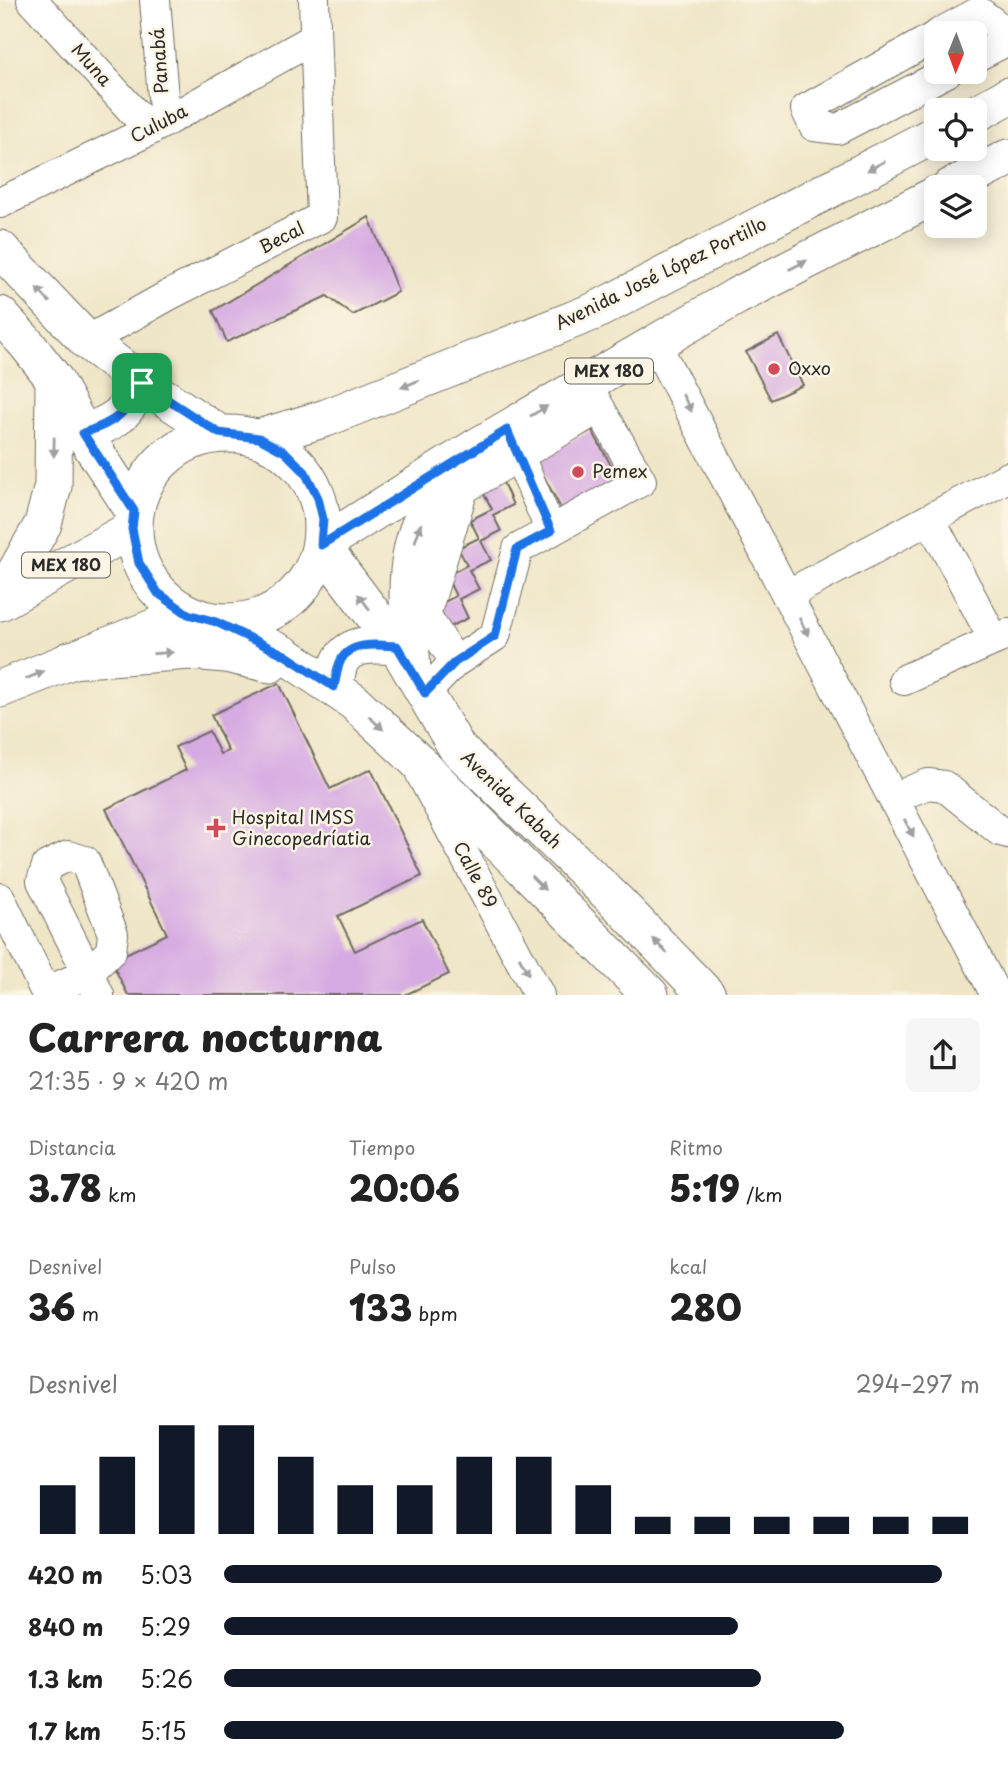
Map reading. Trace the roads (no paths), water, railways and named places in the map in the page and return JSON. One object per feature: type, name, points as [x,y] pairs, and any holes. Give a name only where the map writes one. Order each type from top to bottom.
[{"type":"main road","points":[[987,107],[1008,96]]},
{"type":"main road","name":"Avenida José López Portillo","points":[[259,438],[326,418],[595,311],[924,140]]},
{"type":"main road","points":[[975,175],[1008,158]]},
{"type":"main road","name":"MEX 180","points":[[321,545],[502,443],[593,396],[655,343],[737,296],[924,201]]},
{"type":"main road","points":[[0,249],[87,341],[142,383],[219,433]]},
{"type":"main road","points":[[0,316],[26,342],[54,379],[133,520],[139,563],[158,593],[202,618],[285,655],[354,702],[411,755],[650,995]]},
{"type":"main road","points":[[0,601],[43,524],[53,486],[54,379]]},
{"type":"main road","points":[[83,433],[107,425],[128,408],[142,383]]},
{"type":"main road","points":[[0,689],[70,660],[202,618],[251,620],[284,604],[308,579],[321,545],[323,519],[318,498],[305,472],[285,452],[259,438],[219,433],[180,446],[150,473],[133,520]]},
{"type":"main road","points":[[411,671],[416,601],[409,562],[417,531],[428,507],[502,443]]},
{"type":"main road","name":"MEX 180","points":[[0,601],[133,520]]},
{"type":"main road","name":"Avenida Kabah","points":[[321,545],[411,671],[457,748],[618,903],[707,995]]},
{"type":"main road","points":[[324,680],[351,650],[375,645],[411,671]]},
{"type":"main road","points":[[70,660],[189,651],[226,654],[324,680]]},
{"type":"street","name":"Muna","points":[[32,0],[157,126]]},
{"type":"street","name":"Panabá","points":[[155,0],[157,126]]},
{"type":"street","name":"Becal","points":[[87,341],[169,295],[322,217],[314,0]]},
{"type":"street","points":[[957,21],[981,4],[1008,34]]},
{"type":"street","name":"Culuba","points":[[0,203],[157,126],[315,38]]},
{"type":"street","points":[[987,51],[1008,40]]},
{"type":"street","points":[[924,42],[806,109],[814,125],[838,129],[924,84]]},
{"type":"street","points":[[655,343],[996,995]]},
{"type":"street","points":[[411,671],[455,662],[495,636],[517,549],[641,481],[593,396]]},
{"type":"street","points":[[502,443],[551,531]]},
{"type":"street","points":[[787,596],[1008,477]]},
{"type":"street","points":[[904,680],[1001,637],[930,519]]},
{"type":"street","points":[[416,601],[455,662]]},
{"type":"street","name":"Calle 89","points":[[411,755],[539,995]]},
{"type":"street","points":[[893,798],[928,785],[944,786],[1000,831],[1008,833]]},
{"type":"street","points":[[0,898],[47,994],[93,985]]},
{"type":"place","name":"Oxxo","points":[[774,369]]},
{"type":"place","name":"Pemex","points":[[578,472]]},
{"type":"place","name":"Hospital IMSS Ginecopedríatia","points":[[216,828]]}]
